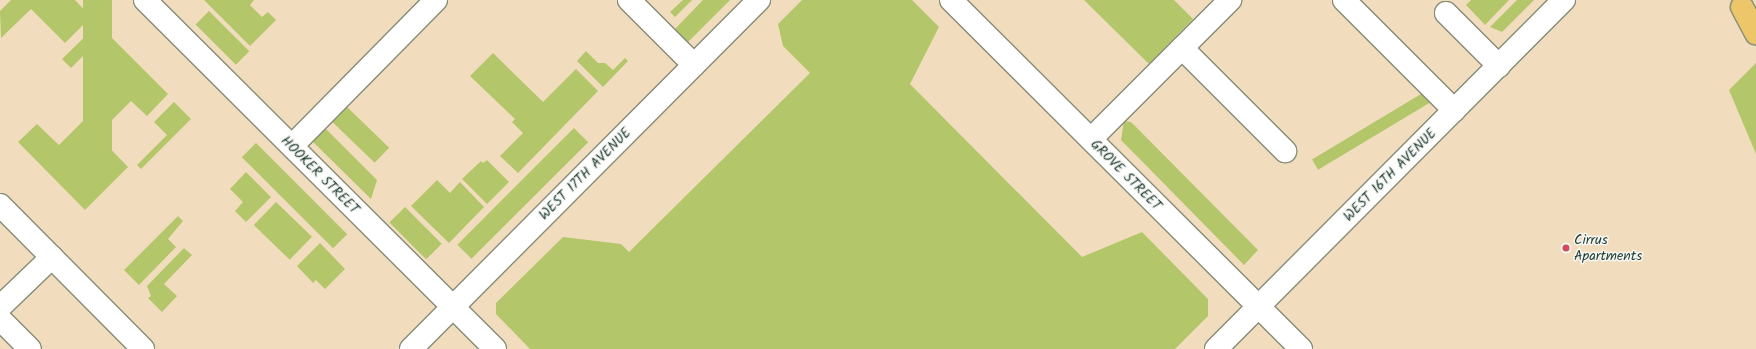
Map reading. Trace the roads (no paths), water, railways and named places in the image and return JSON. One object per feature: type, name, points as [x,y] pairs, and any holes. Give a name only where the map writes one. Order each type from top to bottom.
[{"type":"main road","points":[[1745,9],[1756,33]]},
{"type":"street","name":"HOOKER STREET","points":[[145,0],[495,349]]},
{"type":"street","points":[[292,146],[436,0]]},
{"type":"street","points":[[629,0],[694,65]]},
{"type":"street","name":"WEST 17TH AVENUE","points":[[411,349],[452,306],[759,0]]},
{"type":"street","name":"GROVE STREET","points":[[951,0],[1301,349]]},
{"type":"street","points":[[1090,139],[1230,0]]},
{"type":"street","points":[[1344,0],[1454,110]]},
{"type":"street","name":"WEST 16TH AVENUE","points":[[1216,349],[1564,0]]},
{"type":"street","points":[[1446,13],[1498,66]]},
{"type":"street","points":[[1182,48],[1285,151]]},
{"type":"street","points":[[0,205],[143,349]]},
{"type":"street","points":[[0,307],[52,257]]},
{"type":"street","points":[[0,319],[30,349]]},
{"type":"place","name":"Cirrus Apartments","points":[[1566,248]]}]
